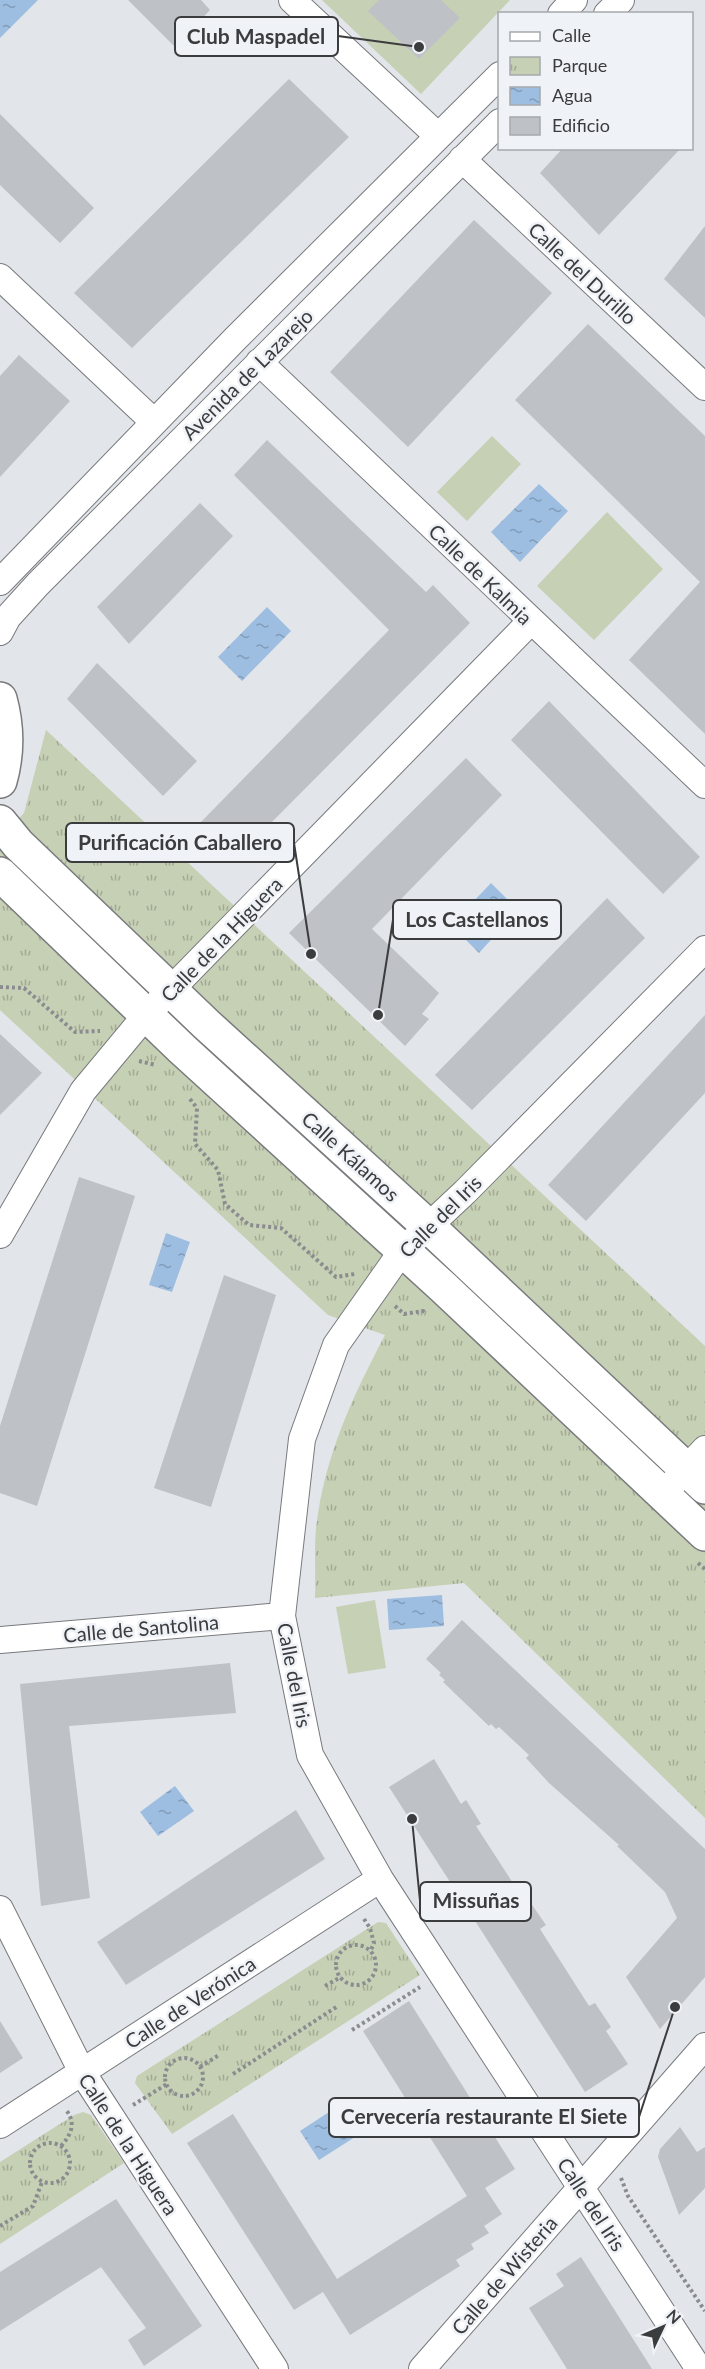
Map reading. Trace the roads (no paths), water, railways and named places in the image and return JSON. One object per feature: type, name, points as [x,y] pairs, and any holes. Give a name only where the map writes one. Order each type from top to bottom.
[{"type":"main road","points":[[0,699],[6,720],[7,750],[0,781]]},
{"type":"main road","name":"Calle Kálamos","points":[[0,822],[18,844],[171,989],[428,1226],[698,1468]]},
{"type":"main road","name":"Calle Kálamos","points":[[0,874],[662,1495],[701,1548]]},
{"type":"street","points":[[292,0],[438,136]]},
{"type":"street","points":[[563,12],[574,0]]},
{"type":"street","points":[[610,12],[621,0]]},
{"type":"street","name":"Avenida de Lazarejo","points":[[0,582],[154,422],[498,77]]},
{"type":"street","name":"Avenida de Lazarejo","points":[[0,632],[8,616],[38,584],[498,124]]},
{"type":"street","name":"Calle del Durillo","points":[[462,159],[705,387]]},
{"type":"street","points":[[0,278],[154,422]]},
{"type":"street","name":"Calle de Kalmia","points":[[259,362],[705,785]]},
{"type":"street","name":"Calle de la Higuera","points":[[0,1235],[83,1090],[147,1014],[531,621]]},
{"type":"street","name":"Calle del Iris","points":[[699,2369],[380,1879],[310,1755],[282,1616],[302,1439],[336,1345],[402,1251],[705,950]]},
{"type":"street","points":[[662,1495],[698,1468]]},
{"type":"street","name":"Calle de Santolina","points":[[0,1640],[282,1616]]},
{"type":"street","name":"Calle de Verónica","points":[[0,2125],[380,1879]]},
{"type":"street","name":"Calle de la Higuera","points":[[0,1909],[82,2072],[275,2369]]},
{"type":"street","name":"Calle de Wisteria","points":[[422,2369],[705,2046]]},
{"type":"water","points":[[0,0],[38,0],[0,38]]},
{"type":"water","points":[[539,484],[568,511],[520,562],[491,532]]},
{"type":"water","points":[[267,607],[291,631],[242,681],[218,657]]},
{"type":"water","points":[[491,883],[518,910],[479,953],[451,925]]},
{"type":"water","points":[[166,1233],[190,1242],[172,1292],[149,1285]]},
{"type":"water","points":[[442,1595],[444,1626],[389,1630],[387,1599]]},
{"type":"water","points":[[175,1786],[194,1811],[158,1836],[140,1812]]},
{"type":"water","points":[[349,2099],[369,2128],[319,2160],[300,2131]]},
{"type":"place","name":"Club Maspadel","points":[[419,47]]},
{"type":"place","name":"Purificación Caballero","points":[[311,954]]},
{"type":"place","name":"Los Castellanos","points":[[378,1015]]},
{"type":"place","name":"Missuñas","points":[[412,1819]]},
{"type":"place","name":"Cervecería restaurante El Siete","points":[[675,2007]]}]
